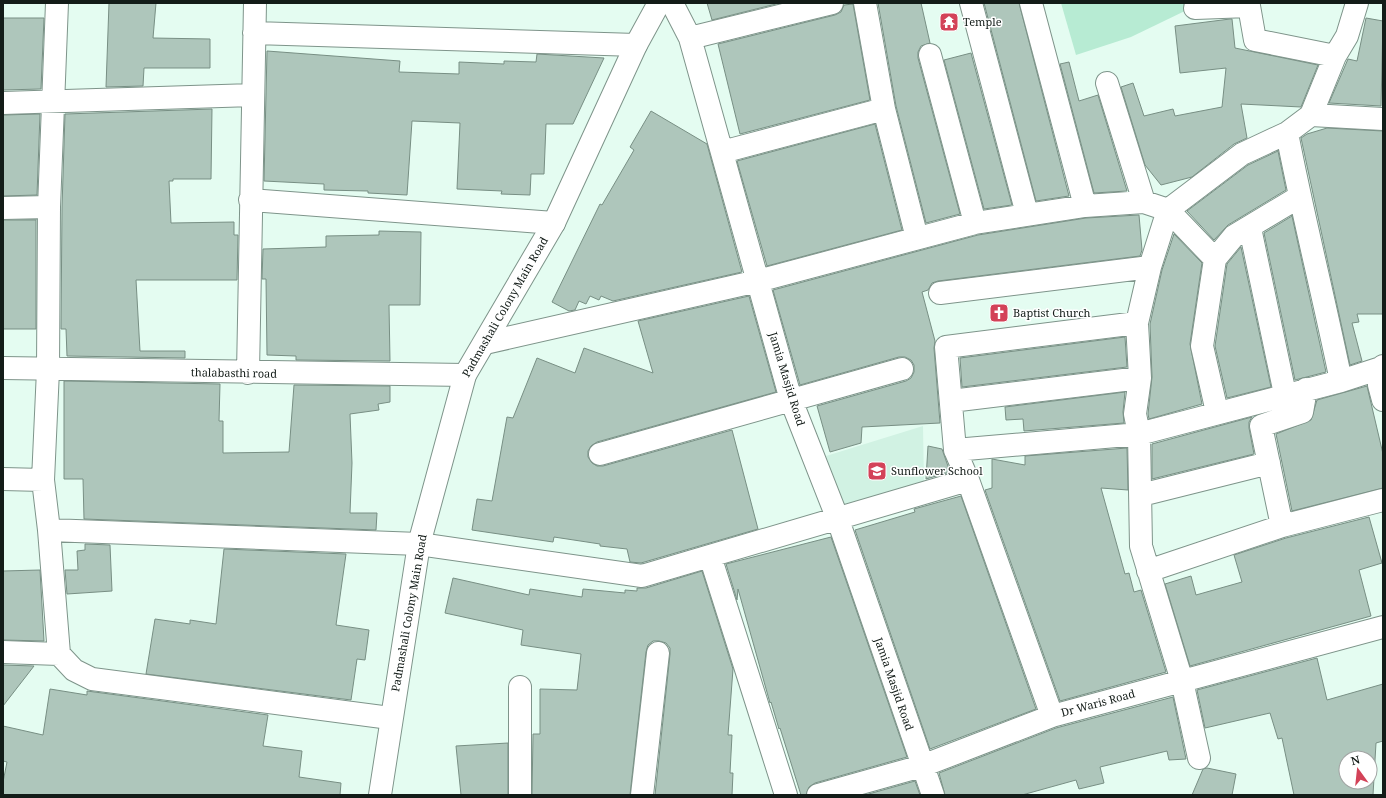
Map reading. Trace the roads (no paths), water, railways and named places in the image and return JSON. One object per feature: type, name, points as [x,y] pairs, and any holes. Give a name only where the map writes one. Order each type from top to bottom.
[{"type":"street","points":[[57,3],[49,207],[48,370],[43,480],[49,530],[58,654],[74,670],[92,679],[390,718]]},
{"type":"street","points":[[248,373],[250,200],[255,3]]},
{"type":"street","name":"Padmashali Colony Main Road","points":[[380,795],[390,718],[420,544],[464,375],[485,343],[554,223],[636,45],[659,3]]},
{"type":"street","name":"Jamia Masjid Road","points":[[672,3],[690,38],[791,400],[836,517],[933,795]]},
{"type":"street","points":[[690,38],[832,3]]},
{"type":"street","points":[[865,3],[884,110],[917,238]]},
{"type":"street","points":[[971,3],[1026,214]]},
{"type":"street","points":[[1031,3],[1085,206]]},
{"type":"street","points":[[1199,758],[1182,681],[1141,546],[1141,495],[1138,434],[1135,414],[1140,378],[1137,323],[1150,267],[1168,210],[1242,154],[1287,133],[1311,116],[1336,56],[1347,36],[1357,3]]},
{"type":"street","points":[[1195,8],[1249,6],[1255,40],[1336,56]]},
{"type":"street","points":[[254,34],[636,45]]},
{"type":"street","points":[[930,55],[975,223]]},
{"type":"street","points":[[1107,83],[1144,202]]},
{"type":"street","points":[[3,103],[253,95]]},
{"type":"street","points":[[722,152],[884,110]]},
{"type":"street","points":[[1311,116],[1383,120]]},
{"type":"street","points":[[1287,133],[1299,197],[1322,288],[1341,380]]},
{"type":"street","points":[[1217,412],[1202,346],[1215,259],[1234,236],[1250,228],[1299,197]]},
{"type":"street","points":[[250,200],[554,223]]},
{"type":"street","points":[[485,343],[758,281],[975,223],[1085,206],[1144,202],[1168,210],[1215,259]]},
{"type":"street","points":[[3,208],[49,207]]},
{"type":"street","points":[[1250,228],[1295,392],[1302,412],[1261,426],[1282,526]]},
{"type":"street","points":[[940,293],[1150,267]]},
{"type":"street","points":[[1052,716],[968,480],[955,450],[946,347],[1137,323]]},
{"type":"street","points":[[955,450],[1138,434],[1341,380],[1382,367],[1379,385],[1383,400]]},
{"type":"street","name":"thalabasthi road","points":[[3,368],[48,370],[464,375]]},
{"type":"street","points":[[600,454],[902,369]]},
{"type":"street","points":[[950,401],[1140,378]]},
{"type":"street","points":[[1141,495],[1269,463]]},
{"type":"street","points":[[3,478],[43,480]]},
{"type":"street","points":[[49,530],[420,544],[642,576],[836,517],[968,480]]},
{"type":"street","points":[[1148,571],[1282,526],[1383,500]]},
{"type":"street","points":[[710,556],[786,795]]},
{"type":"street","name":"Dr Waris Road","points":[[818,795],[922,766],[1052,716],[1383,627]]},
{"type":"street","points":[[3,652],[58,654]]},
{"type":"street","points":[[642,795],[658,653]]},
{"type":"street","points":[[520,687],[520,795]]},
{"type":"place","name":"Temple","points":[[949,22]]},
{"type":"place","name":"Baptist Church","points":[[999,313]]},
{"type":"place","name":"Sunflower School","points":[[877,471]]}]
